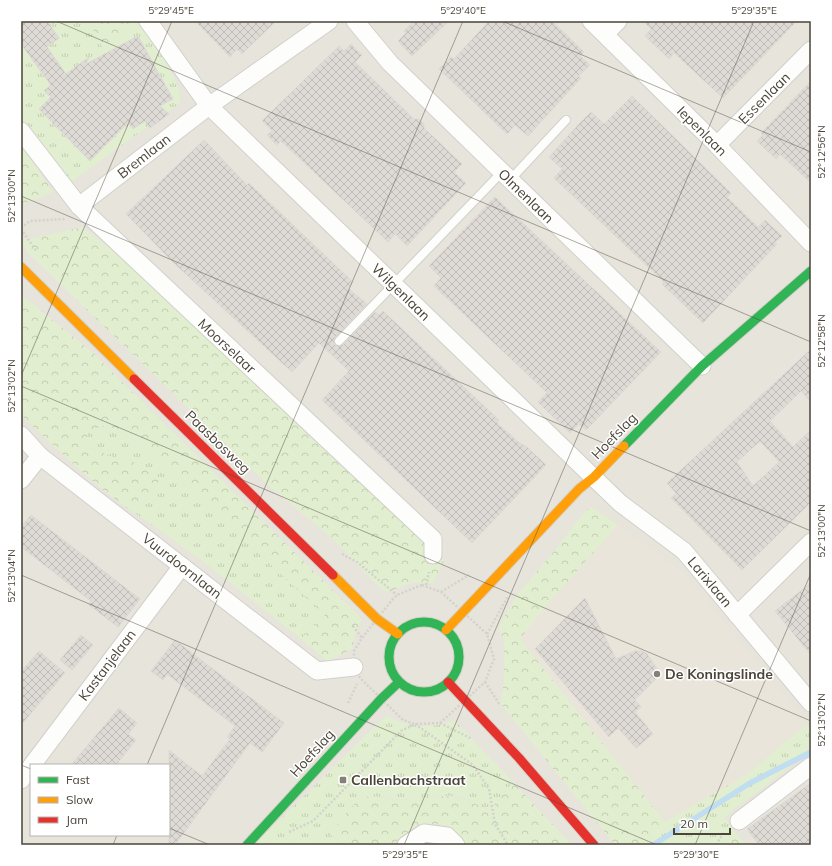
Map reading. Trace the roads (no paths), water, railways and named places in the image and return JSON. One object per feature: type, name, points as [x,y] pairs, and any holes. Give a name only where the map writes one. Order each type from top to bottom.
[{"type":"street","points":[[148,21],[209,106]]},
{"type":"street","name":"Bremlaan","points":[[79,206],[209,106],[329,21]]},
{"type":"street","name":"Olmenlaan","points":[[355,21],[390,63],[702,366]]},
{"type":"street","name":"Iepenlaan","points":[[591,21],[717,145],[811,243]]},
{"type":"street","points":[[605,34],[618,21]]},
{"type":"street","name":"Essenlaan","points":[[717,145],[811,50]]},
{"type":"street","name":"Wilgenlaan","points":[[209,106],[594,477]]},
{"type":"street","name":"Moorselaar","points":[[21,131],[79,206],[433,539],[433,555]]},
{"type":"street","name":"Paasbosweg","points":[[21,268],[377,618],[398,634]]},
{"type":"street","name":"Hoefslag","points":[[446,630],[579,489],[594,477],[702,366],[811,271]]},
{"type":"street","name":"Vuurdoornlaan","points":[[21,435],[40,456],[317,671],[354,667]]},
{"type":"street","points":[[21,480],[40,456]]},
{"type":"street","name":"Larixlaan","points":[[594,477],[620,503],[684,551],[811,703]]},
{"type":"street","points":[[737,615],[811,542]]},
{"type":"street","name":"Kastanjelaan","points":[[34,764],[182,566]]},
{"type":"street","points":[[421,623],[434,624],[446,630],[454,639],[458,650],[459,662],[455,673],[448,682],[440,688],[429,692],[413,690],[399,682],[392,671],[389,658],[391,645],[398,634],[408,626],[421,623]]},
{"type":"street","name":"Hoefslag","points":[[247,845],[381,699],[399,682]]},
{"type":"street","points":[[448,682],[519,758],[594,845]]},
{"type":"street","points":[[739,821],[811,766]]},
{"type":"street","name":"Kastanjelaan","points":[[21,780],[30,769]]},
{"type":"street","points":[[406,845],[424,834],[451,841]]},
{"type":"lane","points":[[339,341],[393,284],[566,120]]},
{"type":"waterway","points":[[653,845],[750,783],[811,752]]},
{"type":"place","name":"De Koningslinde","points":[[657,674]]},
{"type":"place","name":"Callenbachstraat","points":[[343,780]]}]
